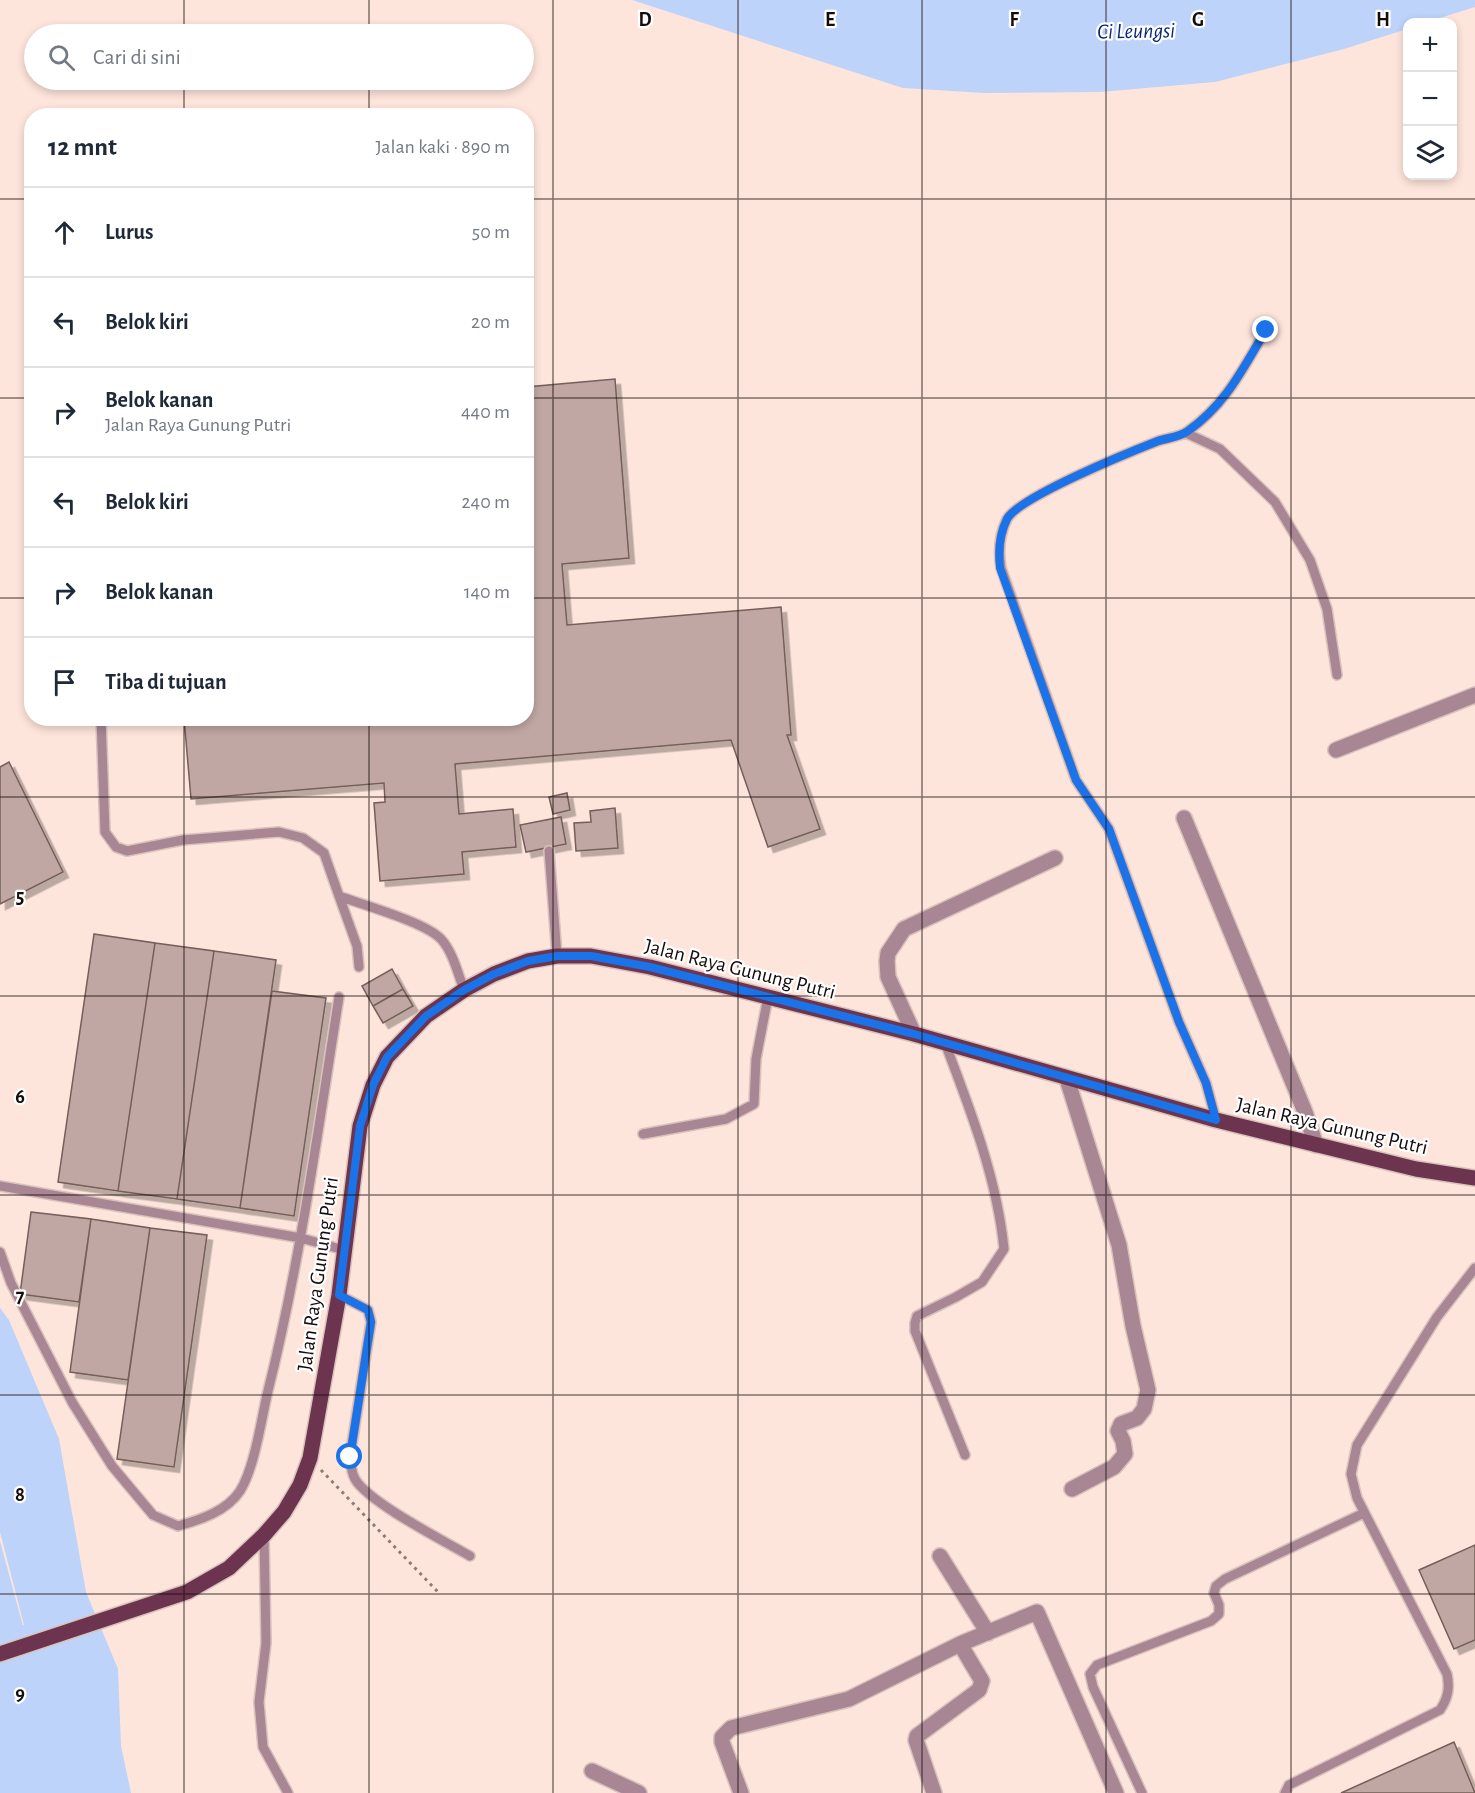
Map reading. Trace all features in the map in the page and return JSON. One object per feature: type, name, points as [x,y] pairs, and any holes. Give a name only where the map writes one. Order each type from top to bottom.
[{"type":"main road","name":"Jalan Raya Gunung Putri","points":[[0,1654],[187,1592],[229,1568],[264,1535],[284,1512],[300,1485],[310,1458],[339,1295],[360,1126],[373,1085],[387,1057],[426,1016],[464,990],[494,974],[528,961],[557,956],[591,956],[650,967],[914,1034],[1216,1120],[1416,1169],[1475,1178]]},
{"type":"street","points":[[1336,750],[1475,695]]},
{"type":"street","points":[[1184,818],[1305,1112],[1316,1145]]},
{"type":"street","points":[[914,1034],[888,977],[888,953],[904,929],[1055,858]]},
{"type":"street","points":[[1067,1079],[1119,1245],[1133,1326],[1148,1390],[1144,1409],[1137,1418],[1121,1424],[1118,1431],[1123,1441],[1125,1454],[1114,1467],[1072,1489]]},
{"type":"street","points":[[940,1556],[988,1633]]},
{"type":"street","points":[[741,1793],[722,1742],[722,1737],[731,1728],[849,1699],[960,1644],[1037,1612],[1116,1793]]},
{"type":"street","points":[[934,1793],[916,1740],[917,1736],[979,1690],[982,1681],[960,1644]]},
{"type":"street","points":[[591,1771],[639,1793]]},
{"type":"lane","points":[[1216,1120],[1206,1083],[1179,1022],[1109,829],[1076,780],[1000,568],[998,547],[1008,517],[1037,495],[1160,440],[1186,433],[1218,406],[1230,391],[1266,330]]},
{"type":"lane","points":[[1186,433],[1220,449],[1275,502],[1310,560],[1327,609],[1337,675]]},
{"type":"lane","points":[[101,726],[105,832],[116,847],[128,851],[183,840],[279,832],[303,838],[324,853],[357,946],[359,967]]},
{"type":"lane","points":[[549,851],[557,956]]},
{"type":"lane","points":[[339,896],[422,926],[441,939],[464,990]]},
{"type":"lane","points":[[0,1252],[11,1283],[72,1402],[112,1467],[153,1515],[178,1526],[199,1520],[220,1510],[239,1492],[249,1470],[279,1349],[301,1238],[339,997]]},
{"type":"lane","points":[[643,1134],[726,1119],[754,1104],[756,1059],[768,997]]},
{"type":"lane","points":[[945,1043],[974,1120],[1001,1224],[1004,1249],[982,1282],[917,1316],[915,1323],[915,1331],[965,1455]]},
{"type":"lane","points":[[0,1185],[301,1238],[344,1250]]},
{"type":"lane","points":[[1285,1793],[1289,1785],[1440,1710],[1446,1701],[1449,1690],[1447,1674],[1364,1513],[1357,1498],[1351,1474],[1357,1445],[1437,1317],[1475,1268]]},
{"type":"lane","points":[[339,1295],[368,1310],[371,1322],[350,1457],[355,1478],[362,1488],[390,1509],[470,1556]]},
{"type":"lane","points":[[1142,1793],[1093,1687],[1090,1674],[1097,1665],[1211,1621],[1219,1614],[1219,1605],[1214,1593],[1216,1586],[1225,1579],[1364,1513]]},
{"type":"lane","points":[[264,1535],[266,1643],[259,1702],[263,1747],[288,1793]]},
{"type":"path","points":[[310,1458],[438,1592]]},
{"type":"water","points":[[632,0],[1475,0],[1475,7],[1440,18],[1403,18],[1403,30],[1344,49],[1215,82],[1100,92],[984,93],[903,88]]},
{"type":"water","points":[[0,1308],[9,1320],[59,1439],[86,1592],[118,1669],[121,1746],[131,1793],[0,1793],[0,1541],[50,1726],[0,1532]]},
{"type":"building","points":[[615,379],[629,558],[562,564],[567,625],[781,607],[791,735],[787,735],[820,829],[768,847],[731,740],[455,764],[459,814],[513,809],[516,847],[462,852],[464,874],[380,881],[374,803],[385,802],[384,783],[191,799],[185,726],[534,726],[534,386]]},
{"type":"building","points":[[9,762],[63,872],[0,904],[0,767]]},
{"type":"building","points":[[567,793],[570,810],[553,814],[549,797]]},
{"type":"building","points":[[615,808],[618,848],[576,851],[574,823],[591,822],[590,811]]},
{"type":"building","points":[[561,817],[566,844],[526,852],[520,825]]},
{"type":"building","points":[[94,934],[155,943],[118,1191],[58,1182]]},
{"type":"building","points":[[155,943],[214,951],[177,1199],[118,1191]]},
{"type":"building","points":[[214,951],[276,960],[240,1208],[177,1199]]},
{"type":"building","points":[[392,969],[403,989],[373,1006],[362,986]]},
{"type":"building","points":[[403,989],[413,1006],[383,1023],[373,1006]]},
{"type":"building","points":[[272,991],[326,998],[294,1216],[240,1208]]},
{"type":"building","points":[[31,1212],[91,1219],[79,1302],[20,1294]]},
{"type":"building","points":[[91,1219],[150,1228],[128,1380],[70,1372]]},
{"type":"building","points":[[150,1228],[207,1235],[174,1467],[117,1459]]},
{"type":"building","points":[[1475,1545],[1475,1640],[1454,1649],[1419,1570]]},
{"type":"building","points":[[1454,1742],[1475,1793],[1341,1793]]},
{"type":"waterway","name":"Ci Leungsi","points":[[29,1640],[66,1793]]},
{"type":"route","points":[[350,1457],[371,1322],[368,1310],[339,1295],[360,1126],[373,1085],[387,1057],[401,1041],[426,1016],[464,990],[494,974],[528,961],[557,956],[591,956],[650,967],[914,1034],[1216,1120],[1206,1083],[1179,1022],[1109,829],[1076,780],[1000,568],[998,547],[1008,517],[1037,495],[1160,440],[1186,433],[1218,406],[1230,391],[1266,330]]}]
